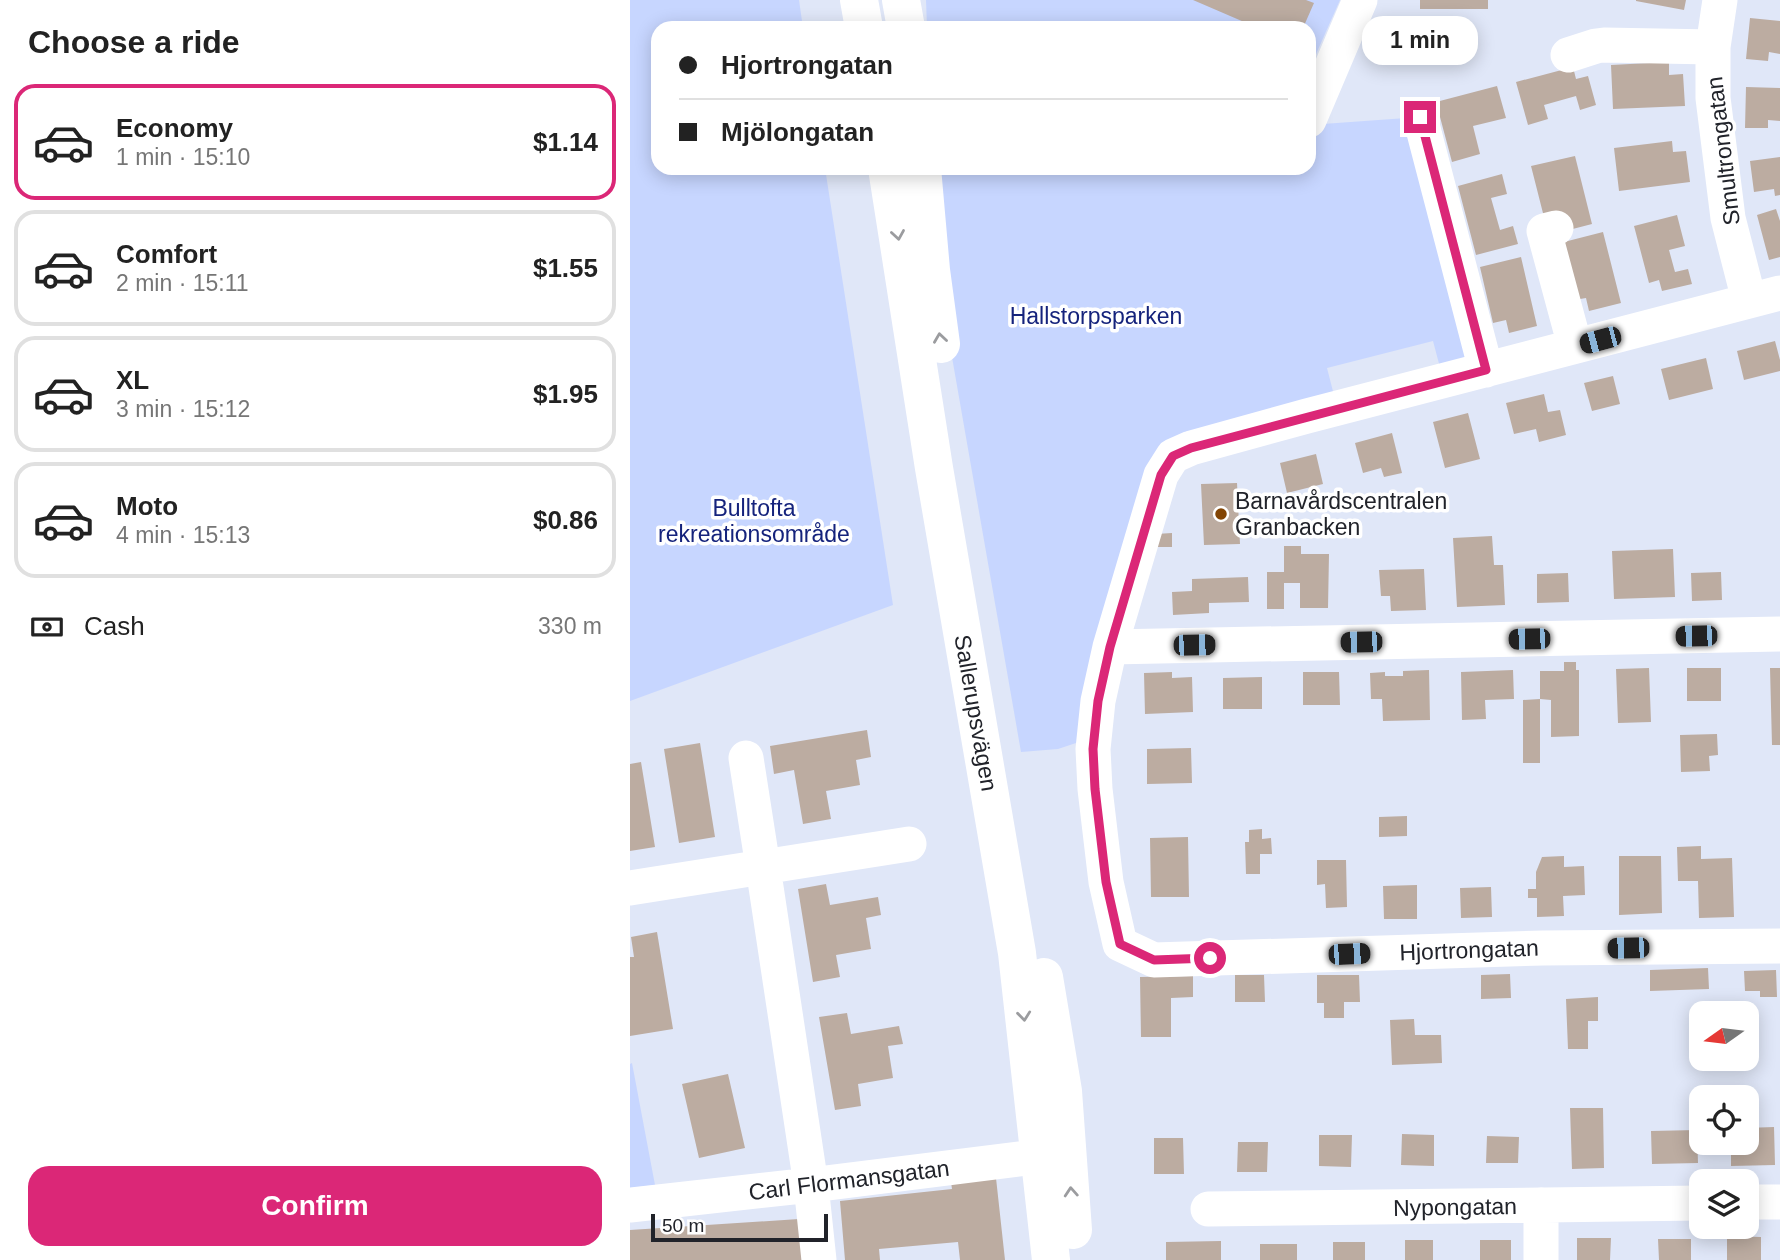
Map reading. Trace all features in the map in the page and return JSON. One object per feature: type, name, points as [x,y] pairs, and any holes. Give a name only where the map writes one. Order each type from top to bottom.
[{"type":"main road","points":[[859,0],[863,21]]},
{"type":"main road","points":[[901,0],[905,21]]},
{"type":"main road","name":"Sallerupsvägen","points":[[888,175],[934,468],[1017,953],[1076,1260]]},
{"type":"main road","name":"Sallerupsvägen","points":[[923,175],[931,270],[957,464],[1063,1091],[1054,1155],[1051,1260]]},
{"type":"street","points":[[1316,104],[1360,0]]},
{"type":"street","name":"Smultrongatan","points":[[1720,0],[1713,47],[1713,98],[1728,218],[1765,296]]},
{"type":"street","points":[[1568,55],[1604,45],[1713,47]]},
{"type":"street","points":[[1420,117],[1486,370]]},
{"type":"street","points":[[1556,228],[1544,231],[1575,346]]},
{"type":"street","points":[[1765,296],[1294,420],[1191,448],[1173,456],[1161,475],[1110,647],[1780,634]]},
{"type":"street","name":"Hjortrongatan","points":[[1110,647],[1098,701],[1093,749],[1106,882],[1120,944],[1154,960],[1543,948],[1780,946]]},
{"type":"street","points":[[746,758],[811,1185],[819,1260]]},
{"type":"street","points":[[630,888],[909,844]]},
{"type":"street","name":"Carl Flormansgatan","points":[[630,1205],[1054,1155]]},
{"type":"street","points":[[1759,1202],[1780,1202]]},
{"type":"street","name":"Nypongatan","points":[[1208,1209],[1689,1203]]},
{"type":"street","points":[[1541,1206],[1541,1260]]},
{"type":"green space","name":"Bulltofta rekreationsområde","points":[[630,0],[799,0],[802,21],[651,21],[651,175],[826,175],[893,605],[630,701]]},
{"type":"green space","points":[[926,0],[1340,0],[1316,54],[1316,21],[927,21]]},
{"type":"green space","name":"Hallstorpsparken","points":[[1420,117],[1486,370],[1442,375],[1433,341],[1327,368],[1336,403],[1163,449],[1082,741],[1058,749],[1021,752],[949,340],[933,175],[1316,175],[1316,124]]},
{"type":"green space","points":[[632,1063],[655,1185],[630,1188],[630,1064]]},
{"type":"building","points":[[1193,0],[1306,0],[1314,3],[1306,21],[1242,21]]},
{"type":"building","points":[[1420,0],[1488,0],[1488,9],[1420,9]]},
{"type":"building","points":[[1636,0],[1686,0],[1684,10]]},
{"type":"building","points":[[1750,18],[1780,21],[1780,54],[1769,52],[1768,61],[1746,59]]},
{"type":"building","points":[[1669,62],[1669,75],[1683,74],[1685,106],[1613,109],[1611,65]]},
{"type":"building","points":[[1573,67],[1576,79],[1588,76],[1596,105],[1580,110],[1576,96],[1544,105],[1548,119],[1528,125],[1516,82]]},
{"type":"building","points":[[1497,86],[1506,118],[1473,126],[1480,154],[1452,162],[1436,102]]},
{"type":"building","points":[[1746,87],[1780,88],[1780,121],[1768,120],[1768,128],[1745,128]]},
{"type":"building","points":[[1672,141],[1673,152],[1686,151],[1690,182],[1619,191],[1614,148]]},
{"type":"building","points":[[1575,156],[1592,224],[1561,232],[1545,221],[1531,166]]},
{"type":"building","points":[[1780,157],[1780,195],[1775,196],[1774,189],[1754,192],[1750,161]]},
{"type":"building","points":[[1502,174],[1507,194],[1491,198],[1500,230],[1513,226],[1518,244],[1476,255],[1458,186]]},
{"type":"building","points":[[1776,209],[1780,221],[1780,257],[1769,260],[1757,215]]},
{"type":"building","points":[[1677,215],[1685,246],[1669,250],[1675,272],[1688,269],[1692,284],[1662,291],[1659,280],[1649,283],[1634,226]]},
{"type":"building","points":[[1603,232],[1621,303],[1589,311],[1586,298],[1574,300],[1560,243]]},
{"type":"building","points":[[1521,257],[1537,326],[1509,333],[1506,320],[1493,323],[1480,267]]},
{"type":"building","points":[[1775,341],[1780,371],[1744,380],[1737,351]]},
{"type":"building","points":[[1706,358],[1713,389],[1669,400],[1661,369]]},
{"type":"building","points":[[1613,376],[1620,404],[1592,411],[1584,383]]},
{"type":"building","points":[[1544,394],[1548,412],[1560,410],[1566,435],[1539,442],[1536,429],[1514,434],[1506,403]]},
{"type":"building","points":[[1468,413],[1480,459],[1445,468],[1433,422]]},
{"type":"building","points":[[1392,433],[1402,473],[1384,477],[1381,468],[1363,473],[1355,443]]},
{"type":"building","points":[[1316,454],[1323,484],[1287,493],[1280,463]]},
{"type":"building","name":"Barnavårdscentralen Granbacken","points":[[1237,483],[1240,544],[1204,545],[1201,484]]},
{"type":"building","points":[[1172,533],[1172,547],[1155,547],[1156,534]]},
{"type":"building","points":[[1492,536],[1494,565],[1503,565],[1505,605],[1457,607],[1453,538]]},
{"type":"building","points":[[1284,546],[1301,546],[1301,554],[1329,554],[1328,608],[1300,608],[1300,583],[1284,583],[1284,609],[1267,609],[1267,572],[1284,572]]},
{"type":"building","points":[[1673,549],[1675,597],[1614,599],[1612,551]]},
{"type":"building","points":[[1424,569],[1426,610],[1391,611],[1390,596],[1381,596],[1379,570]]},
{"type":"building","points":[[1721,572],[1722,600],[1692,601],[1691,573]]},
{"type":"building","points":[[1568,573],[1569,602],[1537,603],[1537,574]]},
{"type":"building","points":[[1248,577],[1249,602],[1209,603],[1209,613],[1173,615],[1172,592],[1192,591],[1192,579]]},
{"type":"building","points":[[1564,662],[1576,662],[1576,670],[1579,670],[1579,736],[1551,737],[1551,700],[1540,699],[1540,671],[1564,671]]},
{"type":"building","points":[[1649,668],[1651,722],[1618,723],[1616,669]]},
{"type":"building","points":[[1687,668],[1721,668],[1721,701],[1687,701]]},
{"type":"building","points":[[1770,668],[1780,668],[1780,745],[1772,745]]},
{"type":"building","points":[[1429,670],[1430,720],[1383,721],[1382,699],[1371,699],[1370,673],[1385,672],[1385,676],[1403,676],[1403,671]]},
{"type":"building","points":[[1513,670],[1514,699],[1485,700],[1486,719],[1462,720],[1461,672]]},
{"type":"building","points":[[1172,672],[1172,678],[1192,677],[1193,712],[1145,714],[1144,673]]},
{"type":"building","points":[[1303,672],[1339,672],[1340,705],[1303,705]]},
{"type":"building","points":[[1262,677],[1262,709],[1223,709],[1223,678]]},
{"type":"building","points":[[1540,699],[1540,763],[1523,763],[1523,700]]},
{"type":"building","points":[[867,730],[871,757],[856,760],[860,785],[826,791],[831,819],[803,824],[794,770],[774,774],[770,746]]},
{"type":"building","points":[[1717,734],[1718,755],[1709,756],[1710,771],[1681,772],[1680,735]]},
{"type":"building","points":[[700,743],[715,837],[679,843],[664,749]]},
{"type":"building","points":[[1191,748],[1192,783],[1147,784],[1147,749]]},
{"type":"building","points":[[641,762],[655,847],[630,851],[630,764]]},
{"type":"building","points":[[1407,816],[1407,836],[1379,837],[1379,817]]},
{"type":"building","points":[[1262,829],[1262,839],[1271,838],[1272,854],[1260,854],[1260,874],[1246,874],[1245,842],[1249,842],[1249,830]]},
{"type":"building","points":[[1188,837],[1189,897],[1151,897],[1150,838]]},
{"type":"building","points":[[1701,846],[1701,859],[1732,858],[1734,917],[1699,918],[1698,881],[1678,881],[1677,847]]},
{"type":"building","points":[[1564,856],[1564,867],[1584,866],[1585,895],[1563,896],[1564,916],[1537,917],[1537,898],[1528,898],[1528,889],[1536,889],[1536,872],[1542,857]]},
{"type":"building","points":[[1619,856],[1661,856],[1662,913],[1619,915]]},
{"type":"building","points":[[1317,860],[1346,860],[1347,907],[1326,908],[1325,884],[1317,885]]},
{"type":"building","points":[[826,884],[830,905],[878,897],[881,915],[866,918],[871,949],[836,955],[840,977],[813,982],[798,889]]},
{"type":"building","points":[[1417,885],[1417,919],[1384,919],[1383,886]]},
{"type":"building","points":[[1491,887],[1492,917],[1461,918],[1460,888]]},
{"type":"building","points":[[657,932],[673,1029],[630,1036],[630,957],[634,957],[631,937]]},
{"type":"building","points":[[1708,968],[1709,989],[1650,991],[1650,970]]},
{"type":"building","points":[[1776,970],[1777,997],[1760,997],[1760,991],[1745,991],[1744,971]]},
{"type":"building","points":[[1510,974],[1511,998],[1481,999],[1481,975]]},
{"type":"building","points":[[1235,975],[1264,975],[1265,1002],[1235,1002]]},
{"type":"building","points":[[1317,975],[1359,975],[1360,1002],[1344,1002],[1344,1018],[1324,1018],[1324,1003],[1317,1003]]},
{"type":"building","points":[[1193,976],[1193,997],[1171,998],[1171,1037],[1141,1037],[1140,977]]},
{"type":"building","points":[[1598,997],[1598,1021],[1588,1021],[1588,1049],[1568,1049],[1566,999]]},
{"type":"building","points":[[847,1013],[851,1034],[899,1026],[903,1044],[888,1046],[893,1078],[858,1084],[861,1106],[835,1110],[819,1017]]},
{"type":"building","points":[[1414,1019],[1415,1035],[1441,1035],[1442,1063],[1392,1065],[1390,1020]]},
{"type":"building","points":[[728,1074],[745,1148],[699,1158],[682,1084]]},
{"type":"building","points":[[1570,1108],[1603,1108],[1604,1168],[1572,1169]]},
{"type":"building","points":[[1774,1127],[1775,1165],[1731,1166],[1731,1155],[1759,1155],[1759,1128]]},
{"type":"building","points":[[1689,1130],[1689,1155],[1698,1155],[1698,1163],[1652,1164],[1651,1131]]},
{"type":"building","points":[[1402,1134],[1434,1135],[1434,1166],[1401,1165]]},
{"type":"building","points":[[1319,1135],[1352,1135],[1351,1167],[1319,1166]]},
{"type":"building","points":[[1487,1136],[1519,1137],[1518,1163],[1486,1163]]},
{"type":"building","points":[[1154,1138],[1183,1138],[1184,1174],[1154,1174]]},
{"type":"building","points":[[1238,1142],[1268,1142],[1267,1172],[1237,1172]]},
{"type":"building","points":[[996,1178],[1005,1260],[960,1260],[958,1242],[879,1249],[880,1260],[845,1260],[840,1201],[952,1189],[951,1182]]},
{"type":"building","points":[[799,1219],[802,1260],[630,1260],[630,1230]]},
{"type":"building","points":[[1761,1237],[1761,1260],[1727,1260],[1727,1239]]},
{"type":"building","points":[[1577,1238],[1611,1238],[1610,1260],[1577,1260]]},
{"type":"building","points":[[1658,1239],[1691,1239],[1691,1260],[1659,1260]]},
{"type":"building","points":[[1405,1240],[1433,1240],[1433,1260],[1405,1260]]},
{"type":"building","points":[[1480,1240],[1511,1240],[1511,1260],[1480,1260]]},
{"type":"building","points":[[1221,1241],[1221,1260],[1166,1260],[1166,1242]]},
{"type":"building","points":[[1333,1242],[1365,1242],[1365,1260],[1333,1260]]},
{"type":"building","points":[[1260,1244],[1297,1244],[1297,1260],[1260,1260]]},
{"type":"place","name":"Barnavårdscentralen Granbacken","points":[[1221,514]]},
{"type":"route","points":[[1210,958],[1154,960],[1120,944],[1106,882],[1093,749],[1098,701],[1110,647],[1161,475],[1173,456],[1191,448],[1307,416],[1486,370],[1420,117]]}]
